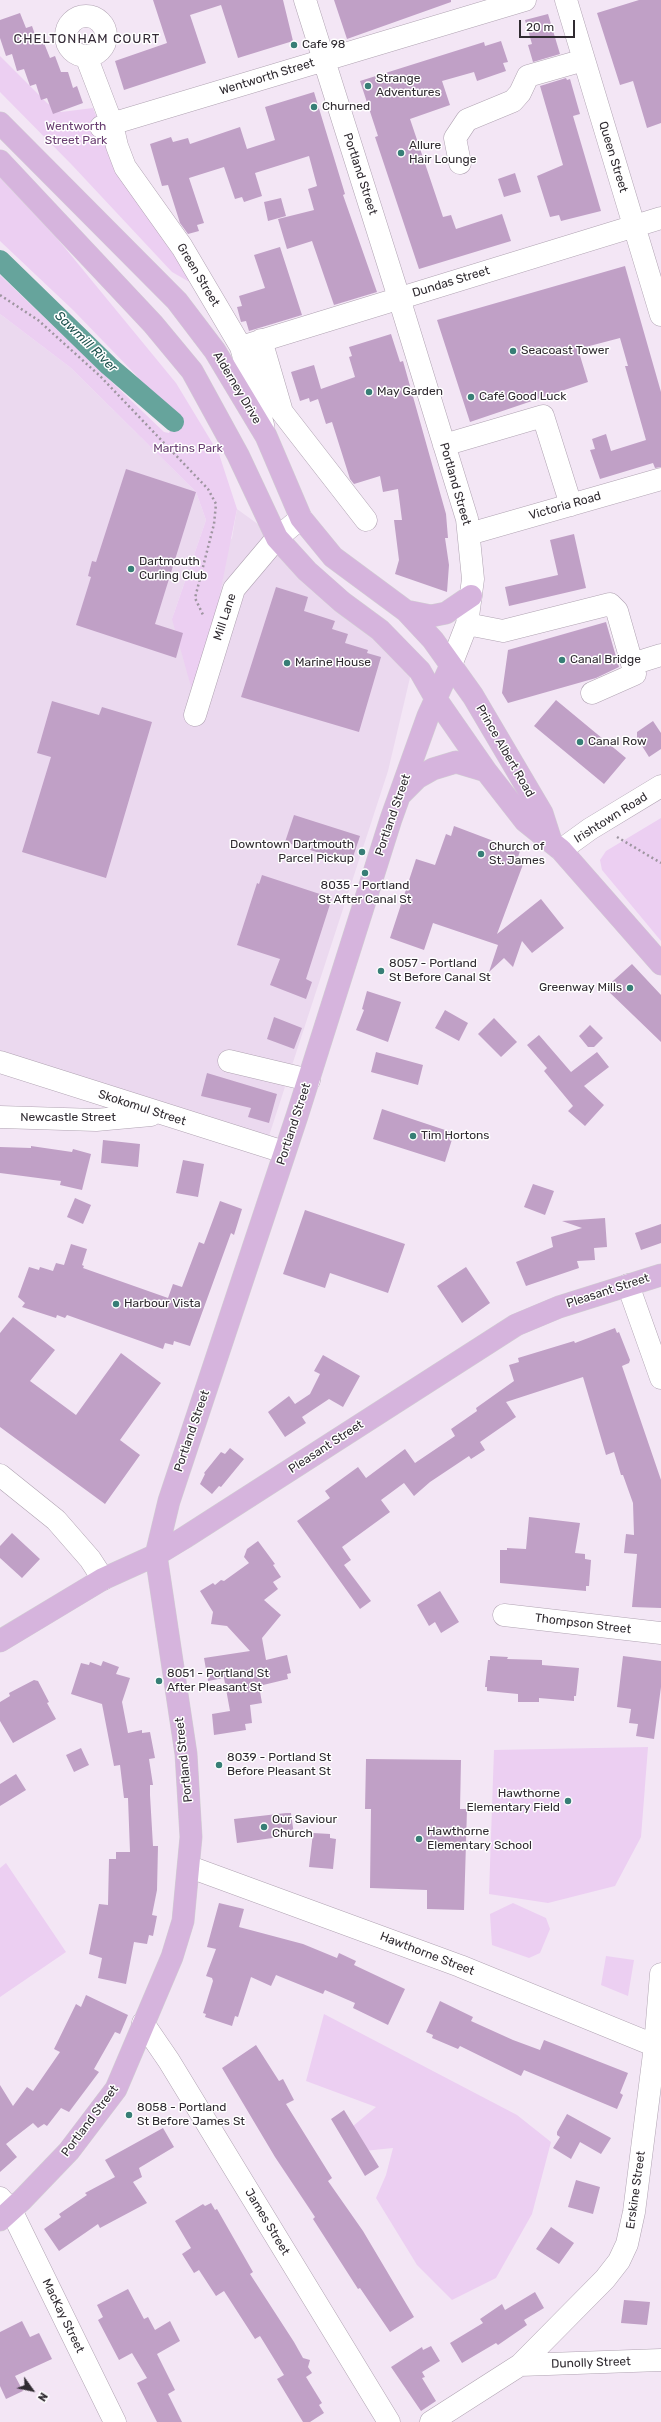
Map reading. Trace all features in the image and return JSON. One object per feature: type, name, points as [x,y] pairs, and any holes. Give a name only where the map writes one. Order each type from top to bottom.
[{"type":"main road","name":"Alderney Drive","points":[[0,123],[177,301],[214,351],[266,436],[301,518],[332,557],[406,611],[433,640],[451,665]]},
{"type":"main road","points":[[0,161],[153,324],[192,371],[238,455],[277,538],[307,571],[398,647],[420,671],[436,699]]},
{"type":"main road","points":[[406,611],[431,616],[446,612],[471,596]]},
{"type":"main road","name":"Portland Street","points":[[4,2209],[69,2151],[116,2089],[172,1957],[183,1921],[190,1867],[191,1837],[186,1754],[156,1555],[169,1501],[309,1080],[400,795],[436,699],[451,665]]},
{"type":"main road","name":"Prince Albert Road","points":[[451,665],[473,696],[542,813],[556,845]]},
{"type":"main road","name":"Prince Albert Road","points":[[436,699],[486,771],[525,821],[556,845],[661,964]]},
{"type":"main road","points":[[400,795],[417,778],[433,769],[456,762],[486,771]]},
{"type":"main road","name":"Pleasant Street","points":[[0,1642],[103,1580],[156,1555],[516,1325],[559,1307],[661,1275]]},
{"type":"street","name":"Portland Street","points":[[305,0],[399,298],[444,445],[469,534],[473,579],[471,596],[467,624],[451,665]]},
{"type":"street","name":"Wentworth Street","points":[[107,125],[525,0]]},
{"type":"street","name":"Queen Street","points":[[566,0],[661,315]]},
{"type":"street","points":[[86,56],[107,125]]},
{"type":"street","points":[[460,163],[455,138],[467,120],[513,101],[520,93],[528,76],[584,60]]},
{"type":"street","name":"Green Street","points":[[107,125],[125,167],[182,247],[241,347],[266,436]]},
{"type":"street","name":"Dundas Street","points":[[241,347],[661,218]]},
{"type":"street","points":[[261,340],[282,412],[366,520]]},
{"type":"street","points":[[444,445],[543,416],[571,505]]},
{"type":"street","name":"Victoria Road","points":[[469,534],[661,479]]},
{"type":"street","name":"Mill Lane","points":[[194,715],[234,589],[277,538],[301,518]]},
{"type":"street","points":[[467,624],[503,631],[610,604],[617,611],[635,674],[592,693]]},
{"type":"street","points":[[632,664],[661,655]]},
{"type":"street","name":"Irishtown Road","points":[[556,845],[600,824],[661,786]]},
{"type":"street","points":[[229,1061],[309,1080]]},
{"type":"street","name":"Skokomul Street","points":[[0,1062],[159,1114],[284,1152]]},
{"type":"street","name":"Newcastle Street","points":[[0,1118],[96,1120],[159,1114]]},
{"type":"street","points":[[628,1285],[661,1378]]},
{"type":"street","points":[[0,1475],[56,1520],[90,1559],[103,1580]]},
{"type":"street","name":"Thompson Street","points":[[504,1615],[661,1633]]},
{"type":"street","name":"Hawthorne Street","points":[[190,1867],[460,1966],[658,2047]]},
{"type":"street","name":"Erskine Street","points":[[430,2422],[520,2364],[605,2279],[619,2261],[628,2244],[658,2047],[661,1974]]},
{"type":"street","name":"James Street","points":[[143,2023],[169,2061],[389,2422]]},
{"type":"street","name":"MacKay Street","points":[[4,2209],[115,2422]]},
{"type":"street","name":"Dunolly Street","points":[[520,2364],[661,2360]]},
{"type":"path","points":[[0,295],[38,320],[100,376],[208,489],[216,504],[214,524],[195,598],[201,614],[219,636]]},
{"type":"path","points":[[600,824],[661,864]]},
{"type":"shaded area","points":[[0,314],[71,368],[196,492],[206,520],[172,619],[232,538],[237,509],[277,538],[413,665],[388,771],[267,1142],[0,1053]]},
{"type":"green space","name":"Wentworth Street Park","points":[[0,56],[47,103],[61,112],[93,108],[116,169],[193,284],[172,272],[72,165],[0,92]]},
{"type":"green space","name":"Martins Park","points":[[0,177],[56,237],[176,383],[219,454],[237,509],[197,708],[172,619],[206,520],[196,492],[71,368],[0,314],[0,275],[164,432],[169,433],[172,425],[168,413],[135,374],[73,310],[0,241]]},
{"type":"green space","points":[[661,818],[661,941],[602,870],[600,860],[606,851]]},
{"type":"green space","name":"Hawthorne Elementary Field","points":[[648,1747],[641,1837],[615,1886],[548,1903],[489,1894],[494,1750]]},
{"type":"green space","points":[[6,1863],[66,1952],[0,1997],[0,1868]]},
{"type":"green space","points":[[513,1903],[546,1918],[550,1929],[540,1953],[529,1958],[492,1945],[490,1914]]},
{"type":"green space","points":[[606,1956],[634,1960],[628,1996],[601,1985]]},
{"type":"green space","points":[[324,2014],[517,2115],[551,2142],[532,2214],[496,2278],[452,2300],[417,2265],[376,2198],[386,2175],[393,2148],[354,2152],[341,2136],[376,2107],[306,2081]]},
{"type":"building","points":[[153,0],[283,0],[293,41],[238,58],[221,5],[190,15],[206,63],[124,90],[115,61],[167,43]]},
{"type":"building","points":[[334,0],[451,0],[451,2],[347,39]]},
{"type":"building","points":[[639,0],[661,0],[661,123],[647,128],[633,81],[620,85],[597,13]]},
{"type":"building","points":[[20,13],[26,28],[32,26],[38,43],[44,43],[50,58],[55,56],[61,72],[68,72],[73,88],[77,86],[83,103],[53,114],[47,98],[41,100],[36,84],[30,86],[24,69],[17,71],[12,54],[6,56],[0,38],[0,20]]},
{"type":"building","points":[[548,14],[560,54],[533,62],[528,45],[532,44],[525,20]]},
{"type":"building","points":[[501,41],[508,62],[503,63],[506,71],[477,81],[474,72],[442,81],[450,105],[410,119],[443,217],[451,215],[456,229],[502,214],[511,241],[419,269],[375,137],[378,136],[360,81],[484,42],[485,46]]},
{"type":"building","points":[[566,78],[567,80],[570,79],[580,114],[573,116],[601,211],[561,221],[559,215],[550,217],[537,176],[563,165],[540,86]]},
{"type":"building","points":[[314,92],[345,194],[343,195],[377,292],[334,305],[312,241],[287,249],[278,219],[314,210],[308,189],[317,186],[309,156],[255,173],[262,196],[244,202],[242,197],[235,199],[224,167],[189,178],[204,223],[197,225],[199,231],[188,234],[180,223],[168,185],[162,186],[150,144],[171,137],[173,142],[188,138],[190,144],[240,127],[247,149],[275,140],[265,107]]},
{"type":"building","points":[[515,173],[521,192],[504,197],[498,179]]},
{"type":"building","points":[[281,198],[286,216],[268,221],[264,202]]},
{"type":"building","points":[[280,247],[302,315],[249,331],[246,321],[241,322],[237,307],[242,306],[239,296],[265,288],[254,255]]},
{"type":"building","points":[[625,266],[661,392],[661,467],[655,468],[653,463],[600,479],[590,450],[595,449],[592,439],[606,434],[611,451],[646,440],[625,366],[628,366],[620,338],[578,349],[588,382],[470,422],[437,320]]},
{"type":"building","points":[[391,334],[400,362],[403,361],[446,514],[448,538],[445,538],[449,565],[447,592],[395,574],[399,560],[394,520],[402,520],[398,489],[383,492],[380,476],[354,484],[350,479],[332,422],[326,424],[318,399],[310,402],[309,398],[300,401],[291,372],[314,365],[321,389],[355,377],[349,357],[352,356],[349,347]]},
{"type":"building","name":"Dartmouth Curling Club","points":[[126,469],[196,492],[155,624],[183,633],[176,658],[76,625],[91,577],[88,576],[92,561],[96,562]]},
{"type":"building","points":[[574,534],[586,588],[509,606],[505,587],[558,575],[550,540]]},
{"type":"building","name":"Marine House","points":[[276,587],[308,597],[304,611],[335,621],[332,629],[348,634],[345,643],[368,650],[367,653],[381,657],[359,732],[241,697]]},
{"type":"building","name":"Canal Bridge","points":[[606,622],[619,667],[596,678],[508,703],[502,693],[508,650]]},
{"type":"building","name":"Canal Row","points":[[556,700],[626,758],[604,784],[534,726]]},
{"type":"building","points":[[52,701],[99,715],[102,707],[152,722],[106,878],[22,852],[51,757],[37,753]]},
{"type":"building","points":[[653,721],[661,733],[661,749],[649,757],[637,738],[637,732]]},
{"type":"building","points":[[294,815],[360,836],[351,863],[285,842]]},
{"type":"building","points":[[454,826],[520,851],[518,857],[525,859],[497,934],[541,899],[564,928],[532,953],[522,941],[513,967],[504,958],[489,972],[498,945],[433,923],[424,950],[390,938],[416,859],[435,865],[446,834],[451,836]]},
{"type":"building","points":[[262,875],[332,898],[306,979],[312,982],[306,999],[270,985],[280,959],[237,945],[257,883],[259,884]]},
{"type":"building","points":[[632,964],[661,995],[661,1042],[605,988]]},
{"type":"building","points":[[367,991],[401,1002],[388,1042],[356,1030],[364,1010],[362,1009]]},
{"type":"building","points":[[445,1010],[468,1023],[459,1041],[435,1028]]},
{"type":"building","points":[[274,1017],[302,1028],[294,1049],[267,1039]]},
{"type":"building","points":[[494,1018],[517,1042],[501,1057],[478,1034]]},
{"type":"building","points":[[590,1025],[603,1038],[594,1047],[588,1047],[579,1036]]},
{"type":"building","points":[[539,1035],[571,1072],[597,1052],[609,1067],[584,1086],[604,1105],[585,1126],[568,1111],[573,1106],[544,1071],[547,1068],[527,1045]]},
{"type":"building","points":[[376,1052],[423,1065],[418,1085],[371,1072]]},
{"type":"building","points":[[207,1073],[277,1094],[269,1123],[248,1117],[251,1108],[201,1096]]},
{"type":"building","name":"Tim Hortons","points":[[382,1109],[454,1133],[445,1162],[373,1139]]},
{"type":"building","points":[[103,1140],[140,1144],[138,1167],[101,1163]]},
{"type":"building","points":[[31,1146],[72,1152],[73,1149],[91,1154],[82,1190],[60,1185],[61,1181],[0,1173],[0,1147],[31,1148]]},
{"type":"building","points":[[183,1160],[204,1164],[198,1197],[176,1193]]},
{"type":"building","points":[[533,1184],[554,1191],[545,1215],[524,1207]]},
{"type":"building","points":[[75,1198],[91,1205],[83,1224],[67,1217]]},
{"type":"building","name":"Harbour Vista","points":[[220,1201],[242,1209],[234,1235],[231,1233],[190,1346],[174,1341],[173,1345],[165,1343],[163,1349],[67,1315],[65,1318],[57,1315],[56,1318],[22,1307],[25,1303],[18,1297],[29,1267],[39,1270],[40,1267],[53,1271],[56,1263],[64,1265],[71,1244],[87,1249],[82,1265],[84,1266],[83,1268],[168,1298],[173,1284],[182,1287],[199,1242],[204,1244]]},
{"type":"building","points":[[305,1210],[405,1244],[388,1293],[330,1273],[325,1288],[283,1274]]},
{"type":"building","points":[[605,1218],[607,1247],[594,1248],[595,1260],[577,1261],[579,1268],[526,1286],[516,1262],[553,1247],[551,1237],[582,1228],[562,1221]]},
{"type":"building","points":[[661,1224],[661,1243],[641,1250],[635,1233]]},
{"type":"building","points":[[466,1267],[490,1303],[462,1323],[437,1286]]},
{"type":"building","points":[[13,1317],[55,1350],[30,1381],[76,1415],[121,1353],[161,1383],[120,1440],[140,1455],[105,1504],[0,1427],[0,1333]]},
{"type":"building","points":[[615,1328],[617,1333],[619,1332],[630,1360],[629,1363],[622,1366],[661,1480],[661,1608],[632,1607],[637,1554],[624,1553],[626,1534],[634,1535],[633,1503],[623,1475],[621,1475],[614,1452],[606,1455],[583,1377],[506,1402],[516,1417],[480,1442],[485,1450],[471,1459],[469,1456],[430,1482],[414,1496],[404,1483],[381,1500],[390,1512],[342,1547],[351,1560],[344,1565],[371,1601],[360,1609],[297,1521],[330,1498],[325,1491],[358,1467],[366,1478],[405,1449],[415,1463],[455,1436],[451,1429],[477,1411],[476,1408],[514,1381],[509,1365],[519,1362],[518,1358],[574,1341],[575,1343]]},
{"type":"building","points":[[323,1355],[360,1376],[343,1407],[329,1399],[302,1417],[306,1423],[285,1437],[268,1412],[289,1396],[295,1404],[310,1394],[320,1374],[314,1371]]},
{"type":"building","points":[[230,1448],[244,1459],[221,1487],[219,1486],[212,1494],[200,1484],[205,1474],[204,1473],[221,1452],[225,1454]]},
{"type":"building","points":[[529,1517],[580,1523],[575,1553],[585,1554],[585,1559],[591,1560],[589,1586],[586,1586],[586,1591],[500,1583],[500,1550],[507,1550],[507,1548],[526,1549]]},
{"type":"building","points":[[12,1533],[40,1559],[22,1578],[0,1558],[0,1546]]},
{"type":"building","points":[[258,1541],[275,1564],[273,1565],[281,1577],[273,1582],[278,1589],[264,1600],[281,1615],[262,1638],[266,1660],[287,1655],[291,1673],[287,1674],[288,1679],[259,1686],[262,1703],[250,1705],[252,1723],[245,1724],[246,1730],[214,1735],[212,1714],[230,1711],[224,1678],[208,1681],[204,1658],[250,1651],[227,1626],[211,1624],[213,1612],[200,1591],[213,1583],[215,1585],[221,1580],[224,1581],[249,1563],[244,1557],[247,1549]]},
{"type":"building","points":[[440,1591],[459,1622],[441,1633],[435,1622],[429,1626],[417,1605]]},
{"type":"building","points":[[490,1656],[508,1657],[507,1659],[542,1660],[542,1665],[579,1668],[576,1696],[574,1696],[574,1701],[539,1698],[539,1702],[518,1702],[518,1694],[487,1691],[487,1687],[485,1687],[488,1660],[490,1660]]},
{"type":"building","points":[[623,1656],[661,1661],[661,1687],[654,1739],[636,1736],[638,1724],[629,1723],[631,1709],[617,1707]]},
{"type":"building","points":[[103,1661],[119,1667],[116,1674],[130,1678],[122,1702],[128,1733],[142,1730],[142,1733],[150,1732],[155,1758],[149,1759],[153,1785],[150,1785],[150,1795],[153,1846],[158,1846],[157,1890],[152,1915],[157,1916],[153,1936],[149,1935],[147,1944],[134,1942],[126,1984],[98,1978],[102,1958],[89,1954],[99,1904],[108,1905],[109,1859],[116,1859],[116,1852],[130,1852],[128,1798],[124,1798],[120,1765],[114,1766],[102,1704],[71,1694],[81,1663],[89,1665],[90,1662],[101,1666]]},
{"type":"building","points":[[34,1680],[38,1681],[49,1702],[47,1703],[56,1719],[13,1743],[0,1721],[0,1702],[10,1696],[9,1693]]},
{"type":"building","points":[[81,1748],[89,1765],[74,1772],[66,1755]]},
{"type":"building","name":"Hawthorne Elementary School","points":[[366,1759],[461,1760],[460,1809],[467,1809],[464,1910],[427,1909],[427,1890],[370,1888],[371,1809],[365,1809]]},
{"type":"building","points":[[16,1774],[26,1790],[0,1806],[0,1784]]},
{"type":"building","name":"Our Saviour Church","points":[[291,1813],[294,1835],[237,1843],[234,1819]]},
{"type":"building","points":[[313,1833],[330,1834],[330,1838],[336,1839],[333,1869],[309,1867]]},
{"type":"building","points":[[219,1903],[244,1909],[239,1927],[303,1944],[337,1958],[339,1953],[356,1961],[354,1965],[405,1989],[388,2025],[353,2008],[355,2003],[325,1990],[323,1994],[276,1975],[271,1986],[251,1977],[238,2017],[235,2016],[232,2026],[205,2017],[206,2014],[203,2013],[213,1981],[212,1978],[206,1976],[216,1949],[207,1947]]},
{"type":"building","points":[[86,1995],[128,2015],[120,2034],[115,2032],[94,2069],[99,2072],[69,2112],[61,2108],[47,2126],[44,2124],[38,2128],[33,2123],[6,2144],[17,2157],[0,2172],[0,2085],[13,2106],[27,2087],[33,2091],[60,2052],[54,2049],[76,2004],[81,2007]]},
{"type":"building","points":[[440,2001],[473,2017],[471,2021],[513,2040],[540,2050],[544,2040],[628,2073],[620,2093],[623,2095],[617,2109],[524,2070],[521,2076],[460,2046],[458,2049],[432,2038],[433,2035],[426,2032]]},
{"type":"building","points":[[256,2045],[279,2081],[283,2079],[294,2100],[286,2104],[332,2178],[328,2181],[363,2231],[414,2317],[390,2332],[360,2288],[358,2289],[313,2219],[315,2217],[275,2157],[222,2068]]},
{"type":"building","points":[[344,2110],[379,2167],[365,2176],[331,2119]]},
{"type":"building","points":[[567,2114],[611,2138],[601,2154],[580,2142],[571,2159],[553,2148],[560,2137],[557,2135],[557,2132]]},
{"type":"building","points":[[163,2128],[174,2147],[139,2168],[142,2177],[133,2182],[147,2203],[100,2228],[98,2224],[59,2251],[44,2229],[61,2217],[59,2214],[87,2195],[85,2193],[115,2177],[105,2160]]},
{"type":"building","points":[[576,2180],[600,2187],[593,2214],[568,2207]]},
{"type":"building","points":[[211,2203],[215,2210],[217,2209],[253,2272],[250,2274],[303,2358],[310,2360],[308,2367],[312,2373],[306,2377],[322,2403],[319,2405],[324,2413],[310,2422],[303,2422],[277,2379],[284,2375],[260,2336],[255,2339],[224,2291],[216,2296],[199,2270],[194,2273],[182,2254],[191,2248],[175,2221],[203,2204],[205,2206]]},
{"type":"building","points":[[551,2227],[574,2243],[559,2264],[536,2249]]},
{"type":"building","points":[[128,2289],[144,2319],[148,2317],[155,2330],[170,2321],[180,2341],[157,2354],[175,2390],[168,2394],[182,2422],[157,2422],[137,2383],[147,2378],[132,2353],[119,2360],[98,2320],[103,2317],[97,2305]]},
{"type":"building","points":[[535,2292],[544,2308],[524,2320],[527,2325],[498,2345],[496,2343],[462,2363],[450,2343],[483,2323],[480,2319],[502,2304],[505,2310]]},
{"type":"building","points":[[624,2300],[650,2302],[647,2325],[621,2323]]},
{"type":"building","points":[[22,2321],[30,2337],[39,2333],[52,2359],[15,2376],[23,2391],[6,2399],[0,2386],[0,2332]]},
{"type":"building","points":[[431,2346],[440,2361],[422,2372],[425,2377],[422,2378],[436,2401],[421,2411],[391,2367],[422,2347],[423,2350]]},
{"type":"waterway","name":"Sawmill River","points":[[0,260],[109,366],[174,422]]},
{"type":"place","name":"Cafe 98","points":[[294,45]]},
{"type":"place","name":"Strange Adventures","points":[[368,86]]},
{"type":"place","name":"Churned","points":[[314,107]]},
{"type":"place","name":"Allure Hair Lounge","points":[[401,153]]},
{"type":"place","name":"Seacoast Tower","points":[[513,351]]},
{"type":"place","name":"May Garden","points":[[369,392]]},
{"type":"place","name":"Café Good Luck","points":[[471,397]]},
{"type":"place","name":"Dartmouth Curling Club","points":[[131,569]]},
{"type":"place","name":"Canal Bridge","points":[[562,660]]},
{"type":"place","name":"Marine House","points":[[287,663]]},
{"type":"place","name":"Canal Row","points":[[580,742]]},
{"type":"place","name":"Downtown Dartmouth Parcel Pickup","points":[[362,852]]},
{"type":"place","name":"Church of St. James","points":[[481,854]]},
{"type":"place","name":"8035 - Portland St After Canal St","points":[[365,873]]},
{"type":"place","name":"8057 - Portland St Before Canal St","points":[[381,971]]},
{"type":"place","name":"Greenway Mills","points":[[630,988]]},
{"type":"place","name":"Tim Hortons","points":[[413,1136]]},
{"type":"place","name":"Harbour Vista","points":[[116,1304]]},
{"type":"place","name":"8051 - Portland St After Pleasant St","points":[[159,1681]]},
{"type":"place","name":"8039 - Portland St Before Pleasant St","points":[[219,1765]]},
{"type":"place","name":"Hawthorne Elementary Field","points":[[568,1801]]},
{"type":"place","name":"Our Saviour Church","points":[[264,1827]]},
{"type":"place","name":"Hawthorne Elementary School","points":[[419,1839]]},
{"type":"place","name":"8058 - Portland St Before James St","points":[[129,2115]]},
{"type":"district","name":"CHELTONHAM COURT","points":[[87,39]]}]
